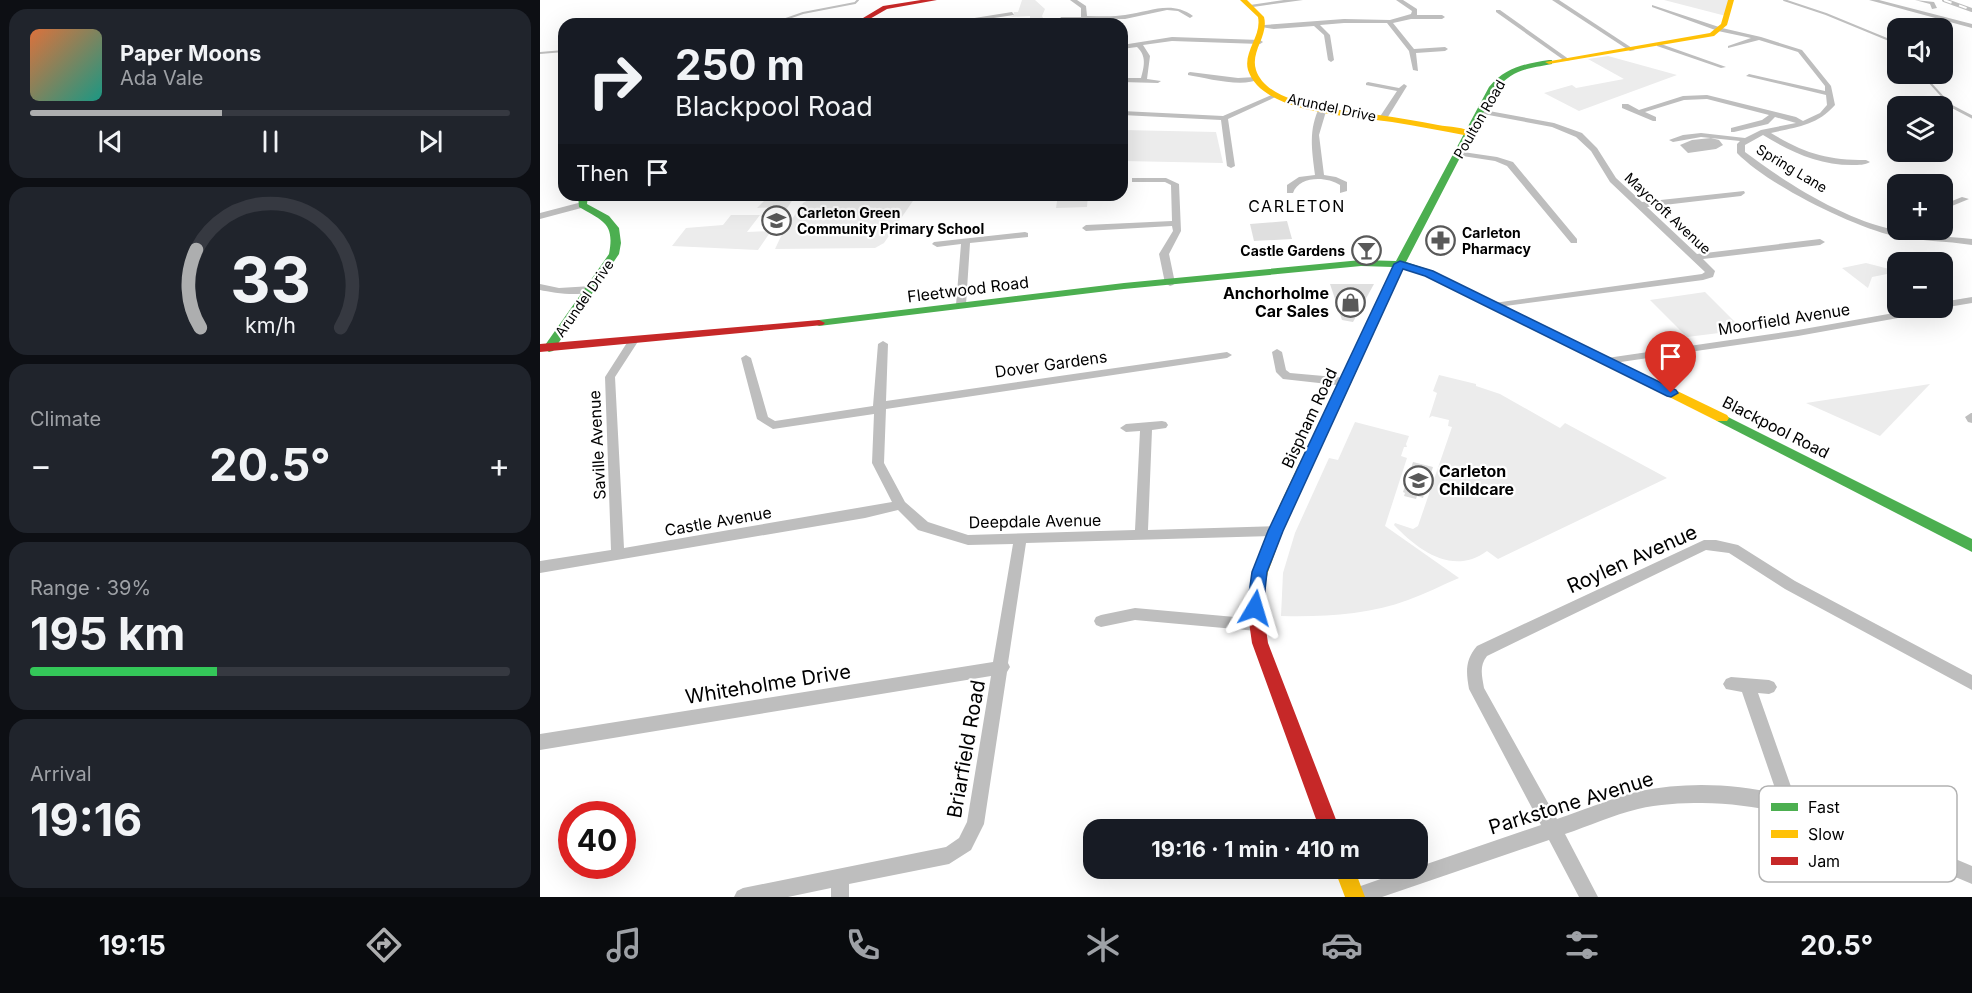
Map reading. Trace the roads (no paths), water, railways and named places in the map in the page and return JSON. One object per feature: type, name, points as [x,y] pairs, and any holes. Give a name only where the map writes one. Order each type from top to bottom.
[{"type":"main road","points":[[866,18],[882,9],[905,2],[934,0]]},
{"type":"main road","points":[[1720,30],[1724,25],[1731,0]]},
{"type":"main road","points":[[1248,3],[1260,13],[1264,27],[1251,69],[1256,79]]},
{"type":"main road","name":"Poulton Road","points":[[1400,264],[1492,90],[1508,71],[1712,35],[1720,30]]},
{"type":"main road","name":"Arundel Drive","points":[[1256,79],[1276,95],[1323,108],[1469,133]]},
{"type":"main road","name":"Arundel Drive","points":[[544,348],[592,289],[614,255],[618,236],[614,225],[583,201]]},
{"type":"main road","name":"Fleetwood Road","points":[[544,348],[880,317],[961,305],[1361,263],[1400,264]]},
{"type":"main road","name":"Blackpool Road","points":[[1400,264],[1429,273],[1972,546]]},
{"type":"main road","name":"Bispham Road","points":[[1326,819],[1260,643],[1255,608],[1260,572],[1276,531],[1400,264]]},
{"type":"main road","points":[[1348,879],[1355,897]]},
{"type":"street","points":[[1073,0],[1084,7],[1084,18],[1125,17],[1161,9],[1181,8],[1190,16]]},
{"type":"street","points":[[1248,3],[1300,0]]},
{"type":"street","points":[[1399,0],[1415,10],[1416,13],[1412,17]]},
{"type":"street","points":[[1555,0],[1632,50]]},
{"type":"street","points":[[1872,0],[1972,26]]},
{"type":"street","points":[[1918,0],[1932,3],[1934,8]]},
{"type":"street","points":[[1654,6],[1720,30],[1759,38],[1800,51],[1828,86],[1830,94],[1766,77],[1749,76]]},
{"type":"street","points":[[1498,11],[1567,60]]},
{"type":"street","points":[[981,18],[1012,14]]},
{"type":"street","points":[[1507,17],[1520,15]]},
{"type":"street","points":[[1264,27],[1442,17]]},
{"type":"street","points":[[1388,21],[1412,51],[1415,66],[1424,64]]},
{"type":"street","points":[[1317,25],[1326,33],[1334,55]]},
{"type":"street","points":[[1730,47],[1759,38]]},
{"type":"street","points":[[1128,46],[1172,39],[1260,42]]},
{"type":"street","points":[[1139,45],[1146,51],[1148,60],[1144,79]]},
{"type":"street","points":[[1659,45],[1723,68]]},
{"type":"street","points":[[1412,51],[1445,49]]},
{"type":"street","points":[[1190,74],[1211,75],[1228,81],[1256,79]]},
{"type":"street","points":[[1128,80],[1158,81]]},
{"type":"street","points":[[1368,84],[1403,88],[1383,118]]},
{"type":"street","points":[[1639,112],[1683,98],[1707,94],[1803,124]]},
{"type":"street","name":"Spring Lane","points":[[1830,94],[1831,105],[1825,115],[1815,121],[1764,132],[1744,141],[1741,144],[1741,153],[1757,166],[1803,193],[1858,222],[1887,232]]},
{"type":"street","points":[[1128,113],[1224,118],[1276,95]]},
{"type":"street","points":[[1625,106],[1653,119]]},
{"type":"street","points":[[1320,178],[1314,135],[1315,125],[1323,108]]},
{"type":"street","name":"Maycroft Avenue","points":[[1481,111],[1554,125],[1579,135],[1594,150],[1613,180],[1697,257],[1706,266],[1710,275],[1494,306]]},
{"type":"street","points":[[1131,125],[1136,114]]},
{"type":"street","points":[[1734,129],[1765,122],[1774,114]]},
{"type":"street","points":[[1224,118],[1231,166]]},
{"type":"street","points":[[1764,132],[1805,156],[1836,164],[1866,162]]},
{"type":"street","points":[[1673,140],[1695,134],[1717,135],[1744,141]]},
{"type":"street","points":[[1459,153],[1497,159],[1510,164],[1575,240]]},
{"type":"street","points":[[1290,191],[1291,185],[1298,180],[1320,178],[1339,180],[1344,184],[1343,191]]},
{"type":"street","points":[[1135,180],[1166,180],[1175,184],[1177,231],[1164,254],[1170,283]]},
{"type":"street","points":[[1642,205],[1741,193]]},
{"type":"street","points":[[1953,204],[1965,199]]},
{"type":"street","points":[[540,216],[579,201]]},
{"type":"street","points":[[1105,226],[1106,216]]},
{"type":"street","points":[[1086,228],[1177,223]]},
{"type":"street","points":[[937,244],[1025,235]]},
{"type":"street","name":"Spring Lane","points":[[1953,239],[1972,242]]},
{"type":"street","points":[[961,305],[966,242]]},
{"type":"street","points":[[1697,257],[1820,242]]},
{"type":"street","points":[[540,287],[559,291],[592,289]]},
{"type":"street","points":[[1953,303],[1972,300]]},
{"type":"street","name":"Moorfield Avenue","points":[[1607,361],[1887,317]]},
{"type":"street","name":"Saville Avenue","points":[[618,554],[610,377],[634,340]]},
{"type":"street","name":"Deepdale Avenue","points":[[883,344],[878,463],[900,505],[923,526],[968,540],[1276,531]]},
{"type":"street","points":[[1277,352],[1281,372],[1287,376],[1346,382]]},
{"type":"street","name":"Dover Gardens","points":[[746,358],[763,419],[773,425],[1227,355]]},
{"type":"street","points":[[1126,428],[1162,425]]},
{"type":"street","points":[[1141,535],[1146,426]]},
{"type":"street","name":"Castle Avenue","points":[[540,567],[865,513],[900,505]]},
{"type":"street","name":"Briarfield Road","points":[[743,897],[840,888],[949,855],[965,844],[975,824],[1002,667],[1020,539]]},
{"type":"street","name":"Roylen Avenue","points":[[1552,828],[1477,689],[1473,666],[1476,657],[1482,651],[1704,545],[1733,549],[1790,585],[1972,683]]},
{"type":"street","points":[[1101,621],[1135,615],[1257,625]]},
{"type":"street","name":"Whiteholme Drive","points":[[540,742],[1002,667]]},
{"type":"street","points":[[1769,687],[1739,684],[1782,786]]},
{"type":"street","name":"Parkstone Avenue","points":[[1355,897],[1639,800],[1661,795],[1715,794],[1759,800]]},
{"type":"street","points":[[1552,828],[1589,897]]},
{"type":"street","name":"Parkstone Avenue","points":[[1957,868],[1972,875]]},
{"type":"waterway","points":[[789,18],[855,3],[858,0]]},
{"type":"waterway","points":[[1784,0],[1826,14],[1887,39]]},
{"type":"waterway","points":[[540,53],[558,52]]},
{"type":"waterway","points":[[1931,84],[1942,96]]},
{"type":"waterway","points":[[1953,107],[1972,117]]},
{"type":"railway","points":[[1944,0],[1972,10]]},
{"type":"place","name":"Carleton Green Community Primary School","points":[[776,220]]},
{"type":"place","name":"Carleton Pharmacy","points":[[1441,240]]},
{"type":"place","name":"Castle Gardens","points":[[1366,250]]},
{"type":"place","name":"Anchorholme Car Sales","points":[[1350,302]]},
{"type":"place","name":"Carleton Childcare","points":[[1418,480]]},
{"type":"district","name":"CARLETON","points":[[1297,206]]}]
